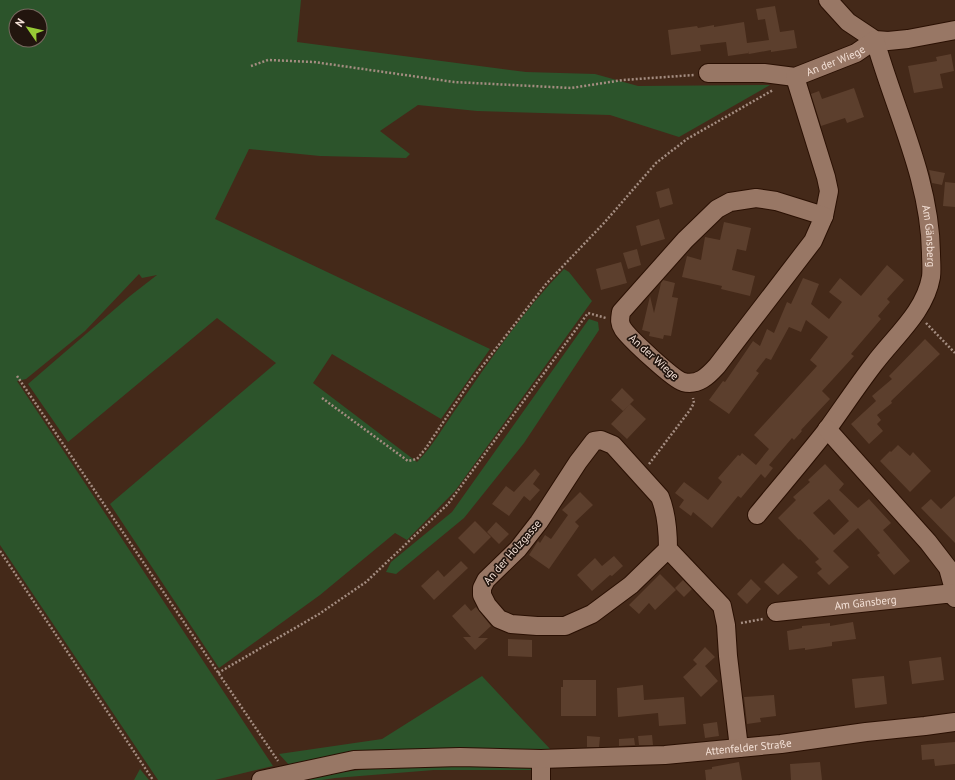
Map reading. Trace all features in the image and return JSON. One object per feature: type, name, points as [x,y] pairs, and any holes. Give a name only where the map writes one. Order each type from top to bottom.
[{"type":"street","points":[[828,0],[848,22],[875,40],[888,41],[908,39],[955,30]]},
{"type":"street","name":"An der Wiege","points":[[708,73],[764,73],[795,77],[856,53],[875,40]]},
{"type":"street","name":"Am Gänsberg","points":[[757,515],[827,429],[874,364],[916,312],[926,295],[931,276],[931,238],[925,201],[911,147],[881,62],[875,40]]},
{"type":"street","name":"An der Wiege","points":[[620,321],[624,329],[642,348],[674,377],[683,382],[695,382],[705,378],[717,366],[812,241],[824,216],[829,191],[795,77]]},
{"type":"street","points":[[620,321],[621,312],[681,244],[717,209],[730,202],[745,199],[766,199],[824,216]]},
{"type":"street","name":"Am Gänsberg","points":[[776,612],[955,595],[948,568],[928,542],[827,429]]},
{"type":"street","name":"An der Holzgasse","points":[[601,440],[613,445],[660,497],[664,506],[668,527],[668,549],[631,585],[592,614],[565,626],[511,624],[499,619],[492,612],[482,595],[482,588],[486,580],[518,549],[539,522],[578,462],[594,441],[601,440]]},
{"type":"street","points":[[668,549],[722,606],[726,625],[728,656],[739,748]]},
{"type":"street","name":"Attenfelder Straße","points":[[261,780],[354,760],[460,757],[541,758],[665,755],[739,748],[955,722]]},
{"type":"street","points":[[541,758],[541,780]]},
{"type":"path","points":[[252,66],[268,60],[314,62],[454,82],[571,88],[623,80],[708,73]]},
{"type":"path","points":[[322,398],[408,461],[417,460],[470,382],[546,284],[604,223],[656,163],[687,139],[774,89]]},
{"type":"path","points":[[916,312],[955,353]]},
{"type":"path","points":[[218,673],[319,614],[366,582],[448,504],[588,313],[620,321]]},
{"type":"path","points":[[17,376],[287,774]]},
{"type":"path","points":[[641,476],[694,403],[693,398],[686,390],[683,382]]},
{"type":"path","points":[[0,551],[153,780]]},
{"type":"path","points":[[726,625],[772,618],[776,612]]},
{"type":"green space","points":[[0,0],[301,0],[297,42],[526,72],[595,74],[638,86],[770,85],[679,137],[610,115],[477,111],[418,105],[380,131],[410,154],[406,158],[320,156],[249,149],[215,219],[490,349],[441,419],[332,354],[313,383],[417,462],[434,442],[508,335],[535,301],[564,269],[569,272],[592,301],[455,491],[407,540],[395,533],[320,595],[219,668],[110,504],[276,363],[217,318],[68,442],[28,384],[130,296],[157,275],[142,278],[139,274],[85,331],[26,379],[17,381],[273,766],[215,780],[158,780],[0,545]]},
{"type":"green space","points":[[589,319],[598,322],[599,330],[524,443],[464,518],[396,574],[386,572],[391,562],[452,512]]},
{"type":"green space","points":[[482,676],[551,750],[391,754],[290,766],[279,754],[382,739]]},
{"type":"green space","points":[[532,765],[535,770],[434,770],[322,780],[294,780],[333,773],[398,766]]},
{"type":"green space","points":[[140,769],[149,780],[134,780]]},
{"type":"building","points":[[775,6],[780,32],[794,30],[797,48],[771,52],[771,50],[728,56],[726,42],[700,45],[701,51],[671,55],[668,30],[697,26],[698,28],[714,25],[714,27],[744,22],[747,43],[769,40],[765,19],[758,20],[756,9]]},
{"type":"building","points":[[951,54],[954,71],[940,74],[943,88],[914,93],[908,66],[937,61],[936,57]]},
{"type":"building","points":[[854,88],[864,117],[847,123],[845,118],[821,126],[811,94],[819,91],[822,99]]},
{"type":"building","points":[[929,170],[945,173],[942,185],[932,183]]},
{"type":"building","points":[[945,182],[955,183],[955,207],[943,206]]},
{"type":"building","points":[[669,188],[673,204],[660,208],[656,192]]},
{"type":"building","points":[[659,219],[665,239],[641,246],[636,226]]},
{"type":"building","points":[[724,222],[751,228],[746,251],[737,249],[732,270],[755,276],[750,296],[721,289],[722,286],[682,277],[687,256],[701,260],[705,237],[720,240]]},
{"type":"building","points":[[637,249],[641,265],[628,269],[623,253]]},
{"type":"building","points":[[621,262],[627,283],[601,290],[596,269]]},
{"type":"building","points":[[887,265],[904,280],[887,299],[890,302],[878,316],[881,319],[851,354],[854,356],[822,391],[830,399],[801,430],[802,431],[794,440],[792,438],[769,465],[773,468],[765,478],[761,474],[741,498],[738,496],[712,528],[693,512],[691,516],[679,507],[684,500],[675,493],[684,482],[708,500],[722,482],[718,478],[738,455],[740,456],[742,453],[756,465],[769,449],[754,435],[817,366],[810,360],[828,337],[806,320],[801,332],[789,327],[771,360],[766,358],[756,371],[759,373],[729,414],[709,400],[723,381],[725,382],[753,341],[760,346],[767,329],[774,333],[787,302],[791,304],[803,278],[819,284],[811,304],[829,319],[842,302],[829,292],[840,278],[861,296]]},
{"type":"building","points":[[663,280],[675,283],[672,297],[678,298],[671,336],[664,335],[663,339],[649,336],[650,332],[642,330],[650,296],[654,313]]},
{"type":"building","points":[[925,339],[940,354],[891,401],[892,403],[877,415],[881,420],[877,424],[883,431],[869,444],[851,424],[876,401],[872,396],[892,379],[889,376]]},
{"type":"building","points":[[622,388],[634,400],[623,411],[611,400]]},
{"type":"building","points":[[630,404],[646,419],[627,439],[611,424]]},
{"type":"building","points":[[898,445],[910,456],[913,452],[931,471],[910,492],[880,461]]},
{"type":"building","points":[[825,464],[844,484],[839,490],[858,508],[869,499],[891,523],[883,530],[910,561],[894,575],[877,555],[880,553],[858,528],[833,551],[849,567],[829,585],[817,573],[822,569],[815,562],[819,559],[778,518],[796,500],[793,497],[810,482],[808,480]],"holes":[[[829,499],[849,521],[834,535],[813,513]]]},
{"type":"building","points":[[535,469],[540,474],[533,484],[540,490],[530,501],[524,496],[509,516],[492,504],[506,486],[514,492]]},
{"type":"building","points":[[580,492],[593,505],[575,522],[579,526],[549,569],[529,555],[538,541],[540,543],[545,535],[551,539],[568,515],[562,510]]},
{"type":"building","points":[[955,496],[955,543],[921,508],[931,499],[941,509]]},
{"type":"building","points":[[475,521],[491,537],[474,554],[458,538]]},
{"type":"building","points":[[496,522],[509,534],[499,544],[487,532]]},
{"type":"building","points":[[614,556],[623,566],[592,591],[577,575],[595,558],[602,566]]},
{"type":"building","points":[[461,561],[468,568],[434,600],[421,586],[438,570],[444,577]]},
{"type":"building","points":[[783,563],[798,577],[778,595],[764,582]]},
{"type":"building","points":[[660,574],[676,590],[655,610],[649,603],[639,614],[629,605]]},
{"type":"building","points":[[751,579],[761,589],[747,604],[737,594]]},
{"type":"building","points":[[683,580],[692,589],[684,597],[675,588]]},
{"type":"building","points":[[465,604],[471,611],[476,607],[491,626],[478,638],[488,638],[475,650],[463,637],[471,637],[452,616]]},
{"type":"building","points":[[853,622],[856,639],[832,642],[832,646],[805,650],[805,648],[789,650],[787,631],[802,628],[802,626],[830,623],[830,626]]},
{"type":"building","points":[[508,639],[532,640],[532,657],[508,656]]},
{"type":"building","points":[[705,647],[715,657],[705,666],[718,681],[701,697],[683,677],[697,664],[693,660]]},
{"type":"building","points":[[941,657],[944,680],[912,684],[909,661]]},
{"type":"building","points":[[884,676],[887,704],[855,708],[852,679]]},
{"type":"building","points":[[563,680],[596,680],[596,716],[561,716],[561,687],[563,687]]},
{"type":"building","points":[[643,685],[644,700],[684,697],[686,724],[659,726],[658,713],[618,717],[617,688]]},
{"type":"building","points":[[774,695],[776,716],[760,718],[761,722],[747,724],[744,697]]},
{"type":"building","points":[[717,722],[719,736],[705,738],[703,724]]},
{"type":"building","points":[[652,735],[653,745],[639,745],[638,736]]},
{"type":"building","points":[[587,736],[600,737],[599,747],[587,747]]},
{"type":"building","points":[[634,738],[635,745],[619,746],[619,739]]},
{"type":"building","points":[[955,742],[955,764],[935,766],[934,759],[922,760],[921,745]]},
{"type":"building","points":[[739,762],[742,780],[706,780],[705,770],[712,769],[712,767]]},
{"type":"building","points":[[820,762],[822,780],[791,780],[790,764]]}]
